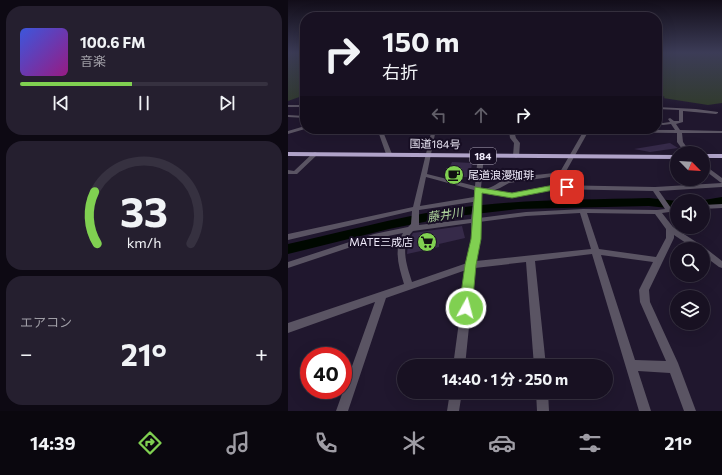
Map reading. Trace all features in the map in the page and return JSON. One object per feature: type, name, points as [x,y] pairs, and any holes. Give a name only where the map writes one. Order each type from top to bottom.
[{"type":"highway","name":"国道184号","points":[[288,154],[670,157]]},
{"type":"highway","points":[[710,156],[722,156]]},
{"type":"street","points":[[288,106],[300,106]]},
{"type":"street","points":[[662,108],[696,110],[716,113]]},
{"type":"street","points":[[662,122],[672,121],[681,122],[681,110]]},
{"type":"street","points":[[288,116],[300,117]]},
{"type":"street","points":[[672,121],[679,132],[680,142],[683,146]]},
{"type":"street","points":[[288,133],[300,129]]},
{"type":"street","points":[[662,131],[722,132]]},
{"type":"street","points":[[382,134],[386,151],[389,154]]},
{"type":"street","points":[[409,287],[400,252],[404,236],[412,227],[433,134]]},
{"type":"street","points":[[512,134],[517,143],[516,156]]},
{"type":"street","points":[[485,191],[498,187],[508,181],[558,176],[562,174],[584,134]]},
{"type":"street","points":[[288,172],[295,173],[315,154]]},
{"type":"street","points":[[460,359],[471,265],[476,239],[475,220],[480,165],[483,156]]},
{"type":"street","points":[[710,172],[722,181]]},
{"type":"street","points":[[424,175],[485,191],[512,195],[554,187],[656,191],[722,185]]},
{"type":"street","points":[[656,191],[670,208]]},
{"type":"street","points":[[288,237],[348,222],[477,201]]},
{"type":"street","points":[[710,207],[722,206]]},
{"type":"street","points":[[288,265],[412,227],[526,214],[583,211],[657,212],[670,209]]},
{"type":"street","points":[[583,211],[645,411]]},
{"type":"street","points":[[657,212],[670,229]]},
{"type":"street","points":[[670,234],[670,238],[644,290],[646,302],[655,326],[674,367],[690,411]]},
{"type":"street","points":[[678,234],[690,242]]},
{"type":"street","points":[[288,328],[382,297],[471,265],[595,251],[658,260]]},
{"type":"street","points":[[710,256],[722,265]]},
{"type":"street","points":[[530,258],[539,359]]},
{"type":"street","points":[[342,411],[382,297]]},
{"type":"street","points":[[630,365],[674,367]]},
{"type":"street","points":[[453,411],[455,399]]},
{"type":"street","points":[[542,399],[543,411]]},
{"type":"green space","points":[[288,72],[300,72],[300,97],[288,101]]},
{"type":"green space","points":[[662,72],[722,72],[722,103],[708,105],[663,98],[665,97],[662,96]]},
{"type":"building","points":[[670,143],[675,146],[670,146],[670,149],[650,152],[634,149]]},
{"type":"building","name":"尾道浪漫珈琲","points":[[452,162],[472,163],[470,177],[460,177],[459,180],[445,177]]},
{"type":"building","name":"MATE三成店","points":[[462,226],[465,238],[439,244],[439,247],[407,254],[408,243],[413,233]]},
{"type":"waterway","name":"藤井川","points":[[710,202],[722,201]]},
{"type":"waterway","name":"藤井川","points":[[288,249],[389,225],[449,213],[518,205],[649,202],[670,204]]},
{"type":"place","name":"尾道浪漫珈琲","points":[[454,175]]},
{"type":"place","name":"MATE三成店","points":[[427,242]]},
{"type":"route","points":[[466,308],[471,265],[476,239],[475,220],[478,189],[492,193],[512,195],[554,187],[567,187]]}]
